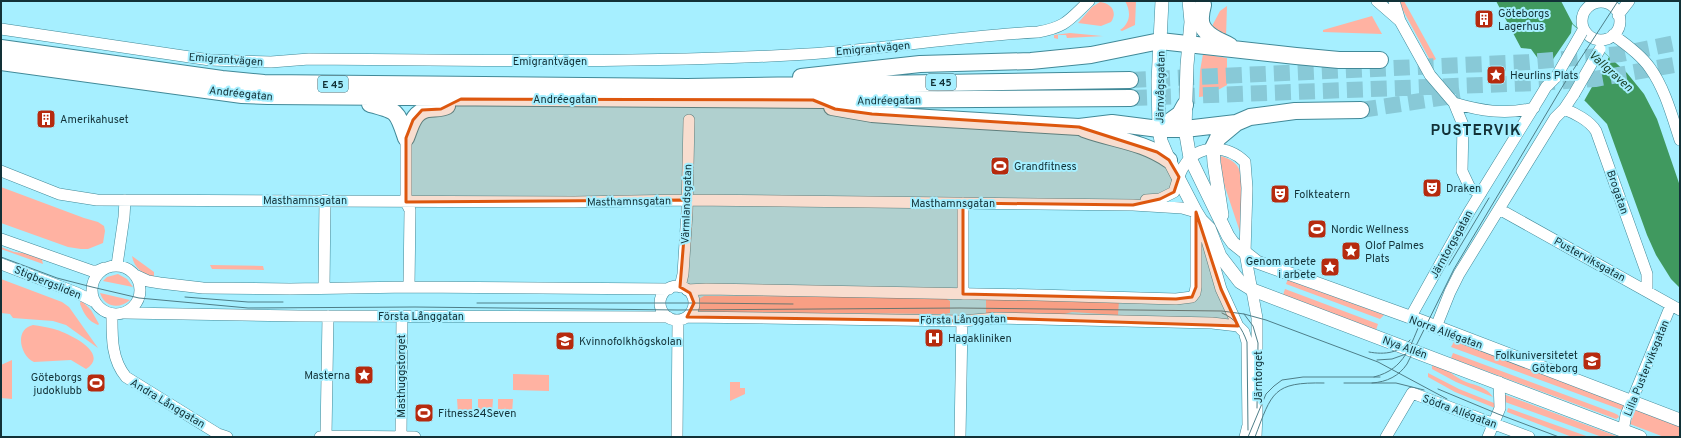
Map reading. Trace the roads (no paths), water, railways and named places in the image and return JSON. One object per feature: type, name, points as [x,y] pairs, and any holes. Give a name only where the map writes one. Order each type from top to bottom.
[{"type":"highway","points":[[1199,2],[1201,26],[1206,32],[1228,44],[1232,49]]},
{"type":"highway","points":[[751,87],[780,79],[872,68],[920,64],[1031,61],[1091,56],[1160,41],[1339,60],[1380,60]]},
{"type":"highway","name":"Andréegatan","points":[[1,48],[222,79],[264,83],[751,87],[921,82],[1130,80]]},
{"type":"highway","name":"Andréegatan","points":[[1,62],[242,95],[461,99],[813,100],[1131,98]]},
{"type":"highway","points":[[356,98],[394,111],[399,116],[406,138]]},
{"type":"highway","points":[[406,138],[413,120],[422,110],[441,109],[461,99]]},
{"type":"highway","points":[[813,100],[835,109],[872,114],[1079,126],[1112,124],[1159,129],[1185,129],[1236,123],[1250,117],[1295,111],[1360,110]]},
{"type":"highway","points":[[1159,129],[1180,114],[1185,105]]},
{"type":"highway","points":[[1213,148],[1218,138],[1236,123]]},
{"type":"highway","points":[[1079,126],[1097,134],[1148,147],[1169,160]]},
{"type":"main road","name":"Järnvågsgatan","points":[[1162,1],[1158,91],[1159,129],[1161,141],[1169,160],[1199,216]]},
{"type":"main road","points":[[1199,2],[1191,22],[1188,44],[1185,129],[1190,158],[1223,227],[1233,243],[1245,253]]},
{"type":"main road","points":[[1213,148],[1223,227]]},
{"type":"main road","name":"Nya Allén","points":[[1199,216],[1209,228],[1220,256],[1240,282],[1253,290],[1499,382],[1640,437]]},
{"type":"main road","name":"Norra Allégatan","points":[[1245,253],[1257,262],[1436,327],[1680,420]]},
{"type":"street","name":"Emigrantvägen","points":[[1,29],[210,60],[271,62],[309,59],[578,61],[683,59],[810,54],[1038,32],[1060,26],[1070,20],[1089,1]]},
{"type":"street","points":[[1377,1],[1400,21]]},
{"type":"street","points":[[1394,1],[1400,21],[1430,75],[1454,103],[1463,125],[1462,171],[1470,188],[1481,193]]},
{"type":"street","points":[[1618,15],[1629,1]]},
{"type":"street","points":[[1610,37],[1618,28],[1618,15],[1612,6],[1602,2],[1583,5],[1583,30],[1589,36],[1594,38],[1610,37],[1625,44],[1649,67],[1662,90],[1680,140]]},
{"type":"street","name":"Järntorgsgatan","points":[[1410,318],[1469,212],[1546,87],[1556,77],[1583,30]]},
{"type":"street","name":"Järntorgsgatan","points":[[1436,327],[1459,274],[1555,118],[1564,109],[1600,49],[1610,37]]},
{"type":"street","points":[[1454,103],[1501,112],[1522,111],[1534,108]]},
{"type":"street","name":"Brogatan","points":[[1564,109],[1573,112],[1594,126],[1647,274],[1647,291]]},
{"type":"street","name":"Värmlandsgatan","points":[[679,289],[683,274],[689,120]]},
{"type":"street","points":[[406,138],[406,202],[410,210],[410,287]]},
{"type":"street","points":[[1190,158],[1202,151],[1213,148],[1225,150],[1240,156],[1245,162],[1247,188],[1245,253],[1253,290]]},
{"type":"street","name":"Masthamnsgatan","points":[[1133,205],[1143,201],[1160,199],[1174,192],[1184,166],[1190,158]]},
{"type":"street","name":"Masthamnsgatan","points":[[1,171],[40,187],[72,197],[97,200],[325,200],[406,202],[686,200],[1133,205],[1182,208],[1199,216]]},
{"type":"street","points":[[125,200],[117,266],[124,267],[135,275],[148,281],[203,288],[290,289],[410,287],[713,289],[963,294],[963,203]]},
{"type":"street","points":[[324,288],[325,200]]},
{"type":"street","name":"Pusterviksgatan","points":[[1499,209],[1676,308]]},
{"type":"street","name":"Järnvågsgatan","points":[[963,294],[1176,299],[1192,297],[1195,293],[1199,216]]},
{"type":"street","name":"Järnvågsgatan","points":[[1199,216],[1219,284],[1238,326]]},
{"type":"street","name":"Stigbergsliden","points":[[1,239],[92,271],[117,266]]},
{"type":"street","name":"Stigbergsliden","points":[[1,244],[26,249]]},
{"type":"street","name":"Stigbergsliden","points":[[1,264],[77,293],[95,302]]},
{"type":"street","name":"Stigbergsliden","points":[[104,268],[97,274],[93,282],[92,295],[95,302],[102,310],[112,314]]},
{"type":"street","points":[[112,314],[125,313],[131,309],[139,298],[140,286],[135,275]]},
{"type":"street","points":[[679,289],[692,295],[694,302],[692,310],[677,318],[662,310],[661,303],[663,294],[679,289]]},
{"type":"street","name":"Järntorget","points":[[1253,290],[1257,318],[1256,437]]},
{"type":"street","name":"Lilla Pusterviksgatan","points":[[1623,431],[1624,421],[1632,402],[1676,308]]},
{"type":"street","name":"Första Långgatan","points":[[125,313],[962,322],[996,318],[1212,323],[1238,326]]},
{"type":"street","name":"Andra Långgatan","points":[[112,314],[111,334],[117,366],[126,377],[218,434],[227,437]]},
{"type":"street","points":[[328,316],[322,436],[415,437]]},
{"type":"street","name":"Masthuggstorget","points":[[401,436],[402,316]]},
{"type":"street","points":[[677,318],[677,437]]},
{"type":"street","points":[[960,437],[962,322]]},
{"type":"street","name":"Järntorget","points":[[1238,326],[1244,332],[1247,342],[1248,425],[1245,437]]},
{"type":"street","points":[[1488,437],[1500,408],[1499,382]]},
{"type":"street","name":"Södra Allégatan","points":[[1386,437],[1417,395],[1529,437]]},
{"type":"water","name":"Vallgraven","points":[[1496,1],[1561,1],[1573,24],[1627,73],[1644,94],[1657,119],[1680,186],[1680,288],[1671,279],[1656,255],[1647,235],[1607,124],[1586,102],[1539,60],[1531,49],[1521,48]]},
{"type":"tunnel","points":[[1130,80],[1529,62],[1621,54],[1680,42]]},
{"type":"tunnel","points":[[1131,98],[1536,83],[1595,79],[1680,64]]},
{"type":"tunnel","points":[[1361,110],[1460,95]]},
{"type":"tram line","points":[[1372,383],[1392,378],[1407,364],[1454,269],[1564,84],[1618,1]]},
{"type":"tram line","points":[[1449,265],[1489,198]]},
{"type":"tram line","points":[[1,257],[57,278],[139,298],[248,308],[415,307],[678,310],[960,308],[1222,311],[1244,314],[1266,320],[1378,362],[1447,399]]},
{"type":"tram line","points":[[185,297],[248,302],[283,302]]},
{"type":"tram line","points":[[477,303],[793,304]]},
{"type":"tram line","points":[[1222,313],[1238,324],[1247,342],[1248,430]]},
{"type":"tram line","points":[[1244,314],[1253,326],[1258,343],[1257,408]]},
{"type":"tram line","points":[[1374,377],[1393,368],[1406,355],[1422,319]]},
{"type":"tram line","points":[[1369,352],[1392,352],[1402,348],[1410,340]]},
{"type":"tram line","points":[[1377,360],[1392,359],[1406,354]]},
{"type":"tram line","points":[[1248,437],[1266,394],[1282,380],[1303,377],[1380,377]]},
{"type":"tram line","points":[[1255,437],[1266,409],[1277,393],[1284,388],[1294,385],[1324,383]]},
{"type":"tram line","points":[[1344,383],[1396,383],[1424,390]]},
{"type":"tram line","points":[[1438,389],[1559,437]]},
{"type":"place","name":"Göteborgs Lagerhus","points":[[1484,19]]},
{"type":"place","name":"Heurlins Plats","points":[[1496,75]]},
{"type":"place","name":"Amerikahuset","points":[[46,119]]},
{"type":"place","name":"Grandfitness","points":[[1000,166]]},
{"type":"place","name":"Draken","points":[[1432,188]]},
{"type":"place","name":"Folkteatern","points":[[1280,194]]},
{"type":"place","name":"Nordic Wellness","points":[[1317,229]]},
{"type":"place","name":"Olof Palmes Plats","points":[[1351,251]]},
{"type":"place","name":"Genom arbete i arbete","points":[[1330,267]]},
{"type":"place","name":"Hagakliniken","points":[[934,338]]},
{"type":"place","name":"Kvinnofolkhögskolan","points":[[565,341]]},
{"type":"place","name":"Folkuniversitetet Göteborg","points":[[1592,361]]},
{"type":"place","name":"Masterna","points":[[364,375]]},
{"type":"place","name":"Göteborgs judoklubb","points":[[96,383]]},
{"type":"place","name":"Fitness24Seven","points":[[424,413]]},
{"type":"district","name":"PUSTERVIK","points":[[1476,130]]}]
